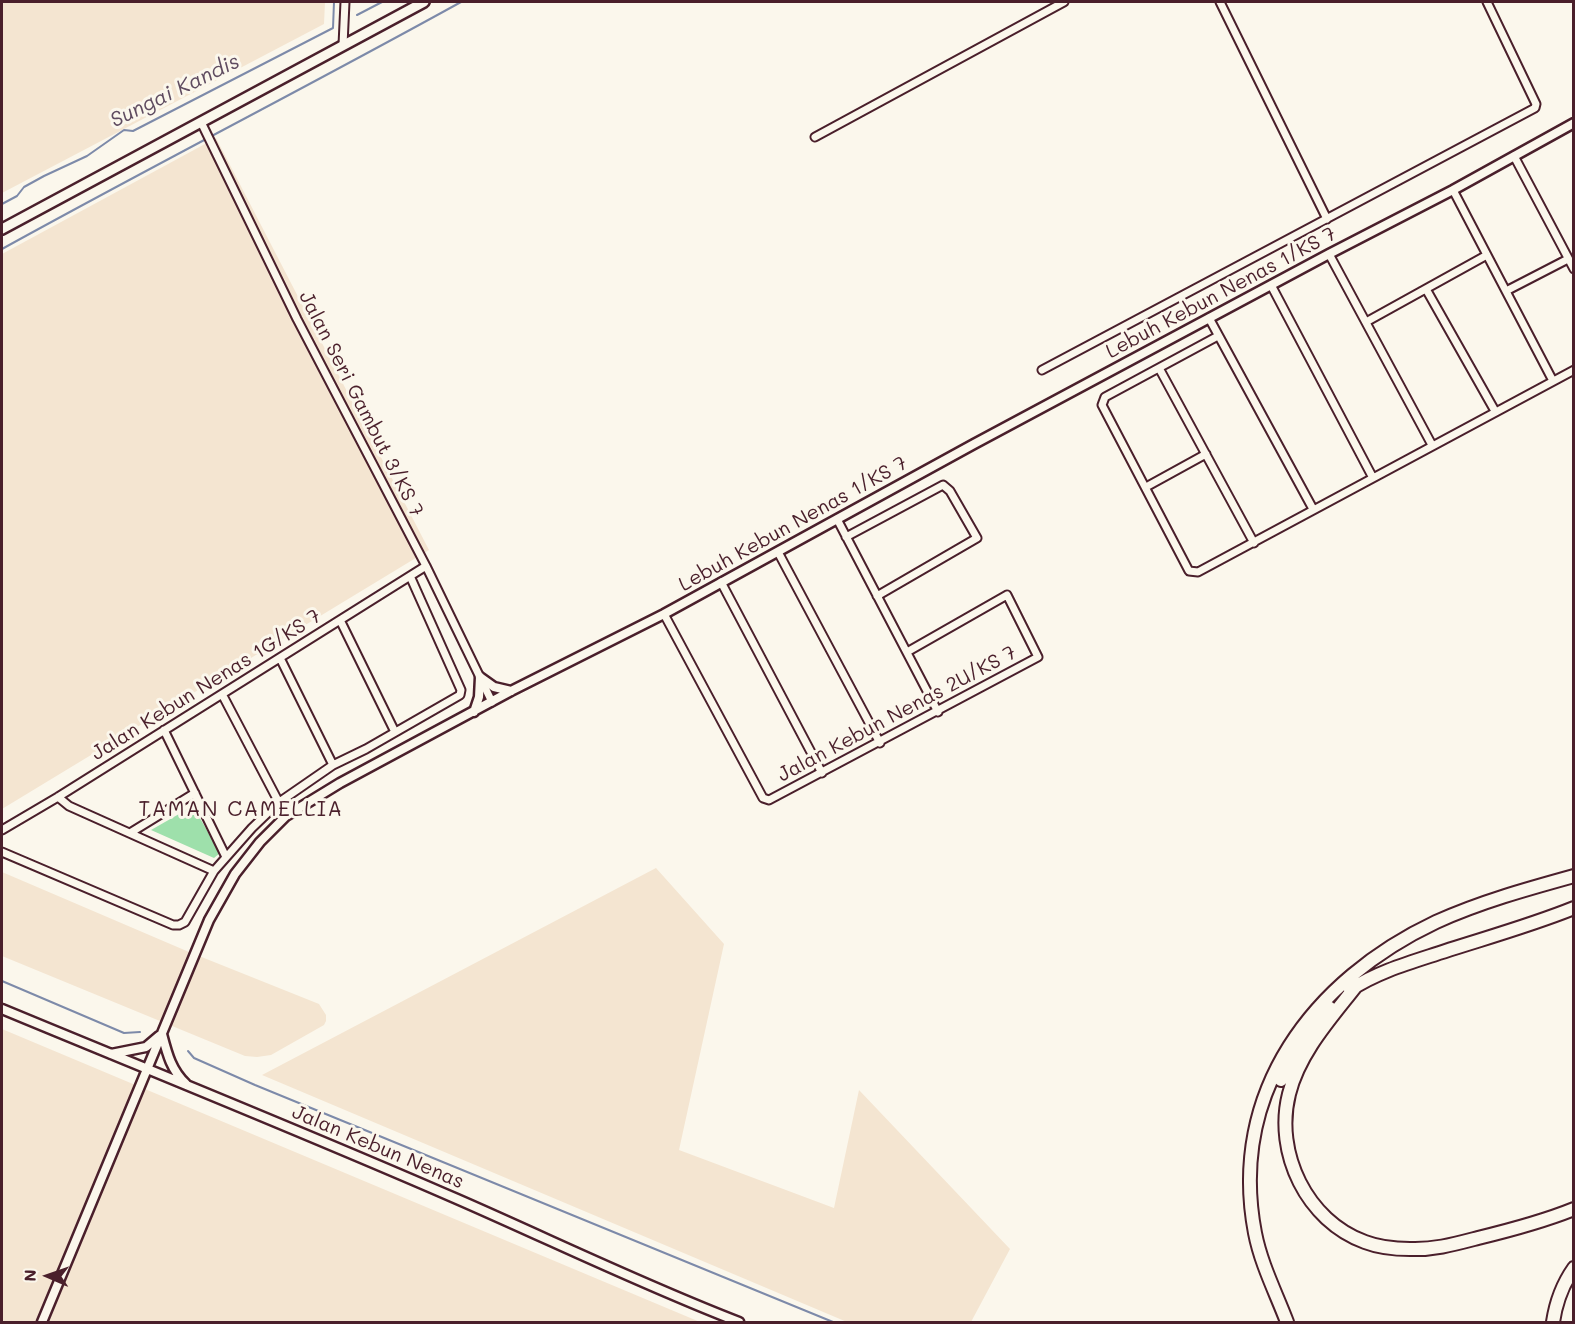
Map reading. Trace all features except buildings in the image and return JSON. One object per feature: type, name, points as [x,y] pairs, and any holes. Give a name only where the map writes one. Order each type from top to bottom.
[{"type":"highway","points":[[1287,1323],[1256,1234],[1250,1189],[1251,1156],[1254,1133],[1265,1092],[1280,1060],[1301,1027],[1323,1002],[1387,949],[1436,922],[1485,903],[1574,876]]},
{"type":"highway","points":[[1281,1080],[1302,1041],[1313,1026],[1335,1002],[1356,986],[1376,975],[1410,962],[1574,908]]},
{"type":"highway","points":[[1356,986],[1335,1012],[1301,1063],[1287,1102],[1286,1136],[1294,1172],[1317,1209],[1328,1221],[1366,1243],[1409,1249],[1437,1248],[1537,1224],[1574,1209]]},
{"type":"highway","points":[[1553,1323],[1559,1295],[1574,1268]]},
{"type":"main road","points":[[2,229],[424,2]]},
{"type":"street","points":[[343,45],[345,2]]},
{"type":"street","points":[[815,137],[1064,2]]},
{"type":"street","points":[[1220,2],[1327,219]]},
{"type":"street","points":[[1042,370],[1536,107],[1487,2]]},
{"type":"street","name":"Jalan Seri Gambut 3/KS 7","points":[[201,122],[306,336],[426,566],[492,702]]},
{"type":"street","name":"Lebuh Kebun Nenas 1/KS 7","points":[[42,1323],[148,1070],[194,952],[224,892],[244,861],[286,816],[340,783],[511,691],[664,614],[1209,318],[1572,126]]},
{"type":"street","points":[[1514,156],[1574,269]]},
{"type":"street","points":[[1453,190],[1553,381]]},
{"type":"street","points":[[1329,254],[1432,446]]},
{"type":"street","points":[[1366,322],[1487,255]]},
{"type":"street","points":[[1506,291],[1568,259]]},
{"type":"street","points":[[1271,285],[1373,478]]},
{"type":"street","points":[[1426,289],[1495,411]]},
{"type":"street","points":[[1209,318],[1313,509]]},
{"type":"street","points":[[1218,336],[1105,397],[1102,405],[1189,571],[1198,572],[1574,370]]},
{"type":"street","points":[[1159,368],[1254,543]]},
{"type":"street","points":[[1146,487],[1206,454]]},
{"type":"street","points":[[846,537],[941,486],[946,486],[977,538],[877,596]]},
{"type":"street","points":[[837,519],[938,712]]},
{"type":"street","points":[[778,552],[880,743]]},
{"type":"street","name":"Jalan Kebun Nenas 1G/KS 7","points":[[2,830],[426,566]]},
{"type":"street","points":[[2,852],[173,925],[185,922],[214,871],[278,803],[333,765],[460,695],[461,690],[410,576]]},
{"type":"street","points":[[721,582],[822,773]]},
{"type":"street","name":"Jalan Kebun Nenas 2U/KS 7","points":[[664,614],[766,800],[880,743],[1037,659],[1037,652],[1007,595],[907,652]]},
{"type":"street","points":[[340,620],[395,732]]},
{"type":"street","points":[[280,658],[333,765]]},
{"type":"street","points":[[480,677],[494,687],[511,691]]},
{"type":"street","points":[[474,712],[479,697],[480,677]]},
{"type":"street","points":[[222,694],[286,816]]},
{"type":"street","points":[[165,730],[226,857]]},
{"type":"street","points":[[130,832],[195,793]]},
{"type":"street","points":[[58,797],[69,806],[214,871]]},
{"type":"street","name":"Jalan Kebun Nenas","points":[[2,1010],[364,1159],[509,1222],[579,1256],[739,1323]]},
{"type":"street","points":[[110,1054],[146,1047],[160,1039],[179,1077],[189,1086]]},
{"type":"shaded area","points":[[2,2],[325,2],[324,24],[2,193]]},
{"type":"shaded area","points":[[216,138],[429,550],[2,809],[2,254]]},
{"type":"shaded area","points":[[656,868],[724,944],[679,1150],[834,1208],[859,1090],[1010,1249],[971,1322],[847,1322],[262,1075]]},
{"type":"shaded area","points":[[2,872],[189,952],[319,1004],[326,1015],[326,1021],[324,1025],[271,1055],[245,1056],[2,956]]},
{"type":"shaded area","points":[[2,1029],[700,1322],[2,1322]]},
{"type":"green space","points":[[193,806],[220,853],[214,858],[151,830]]},
{"type":"waterway","name":"Sungai Kandis","points":[[2,204],[17,196],[24,187],[87,156],[124,130],[133,131],[333,28],[334,2]]},
{"type":"waterway","name":"Sungai Kandis","points":[[357,15],[382,2]]},
{"type":"waterway","points":[[2,249],[461,2]]},
{"type":"waterway","points":[[2,981],[124,1033],[140,1032]]},
{"type":"waterway","points":[[188,1051],[194,1058],[255,1085],[833,1322]]},
{"type":"district","name":"TAMAN CAMELLIA","points":[[241,810]]}]
